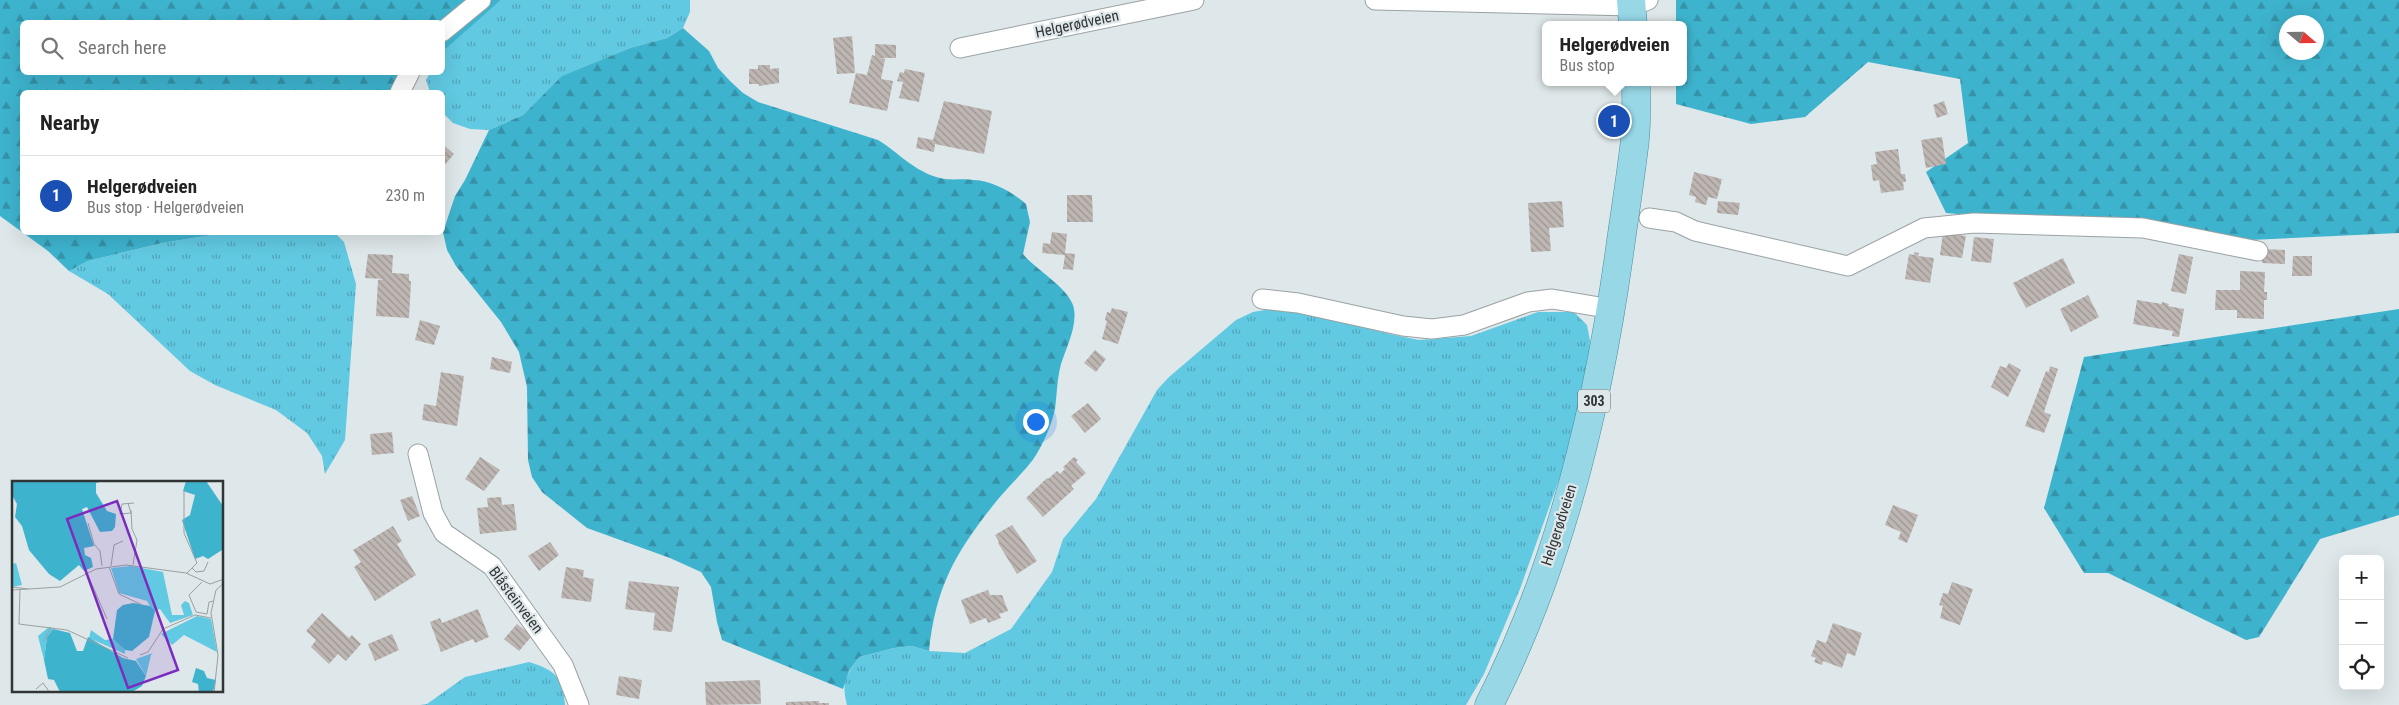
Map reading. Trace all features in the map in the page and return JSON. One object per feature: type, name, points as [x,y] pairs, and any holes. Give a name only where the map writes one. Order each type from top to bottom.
[{"type":"main road","name":"Helgerødveien","points":[[1489,705],[1528,618],[1559,527],[1593,405],[1612,309],[1635,138],[1636,86]]},
{"type":"street","points":[[445,30],[481,0]]},
{"type":"street","name":"Helgerødveien","points":[[960,48],[1194,0]]},
{"type":"street","points":[[1375,0],[1636,8]]},
{"type":"street","points":[[401,90],[408,75]]},
{"type":"street","points":[[1649,218],[1676,222],[1696,231],[1848,266],[1924,228],[1974,224],[2143,228],[2258,251]]},
{"type":"street","points":[[1262,300],[1298,303],[1403,326],[1432,328],[1464,325],[1528,302],[1552,299],[1612,309]]},
{"type":"street","name":"Blåsteinveien","points":[[418,454],[433,514],[444,533],[492,566],[563,665],[579,705]]},
{"type":"green space","points":[[0,0],[501,0],[445,49],[445,20],[20,20],[20,75],[401,75],[389,90],[20,90],[20,231],[0,216]]},
{"type":"green space","points":[[501,0],[690,0],[690,12],[683,28],[667,38],[630,48],[563,76],[523,115],[489,130],[470,129],[453,123],[445,115],[445,90],[429,90],[426,80],[429,75],[445,75],[445,48]]},
{"type":"green space","points":[[1676,0],[2399,0],[2399,233],[2250,240],[1946,213],[1926,172],[1968,143],[1960,79],[1868,62],[1805,117],[1751,124],[1676,104],[1676,86],[1687,86],[1687,21],[1676,21]]},
{"type":"green space","points":[[683,28],[709,51],[718,68],[730,81],[743,93],[758,102],[878,140],[915,167],[931,175],[944,179],[970,179],[988,182],[1015,195],[1026,204],[1030,222],[1023,254],[1064,291],[1073,305],[1073,327],[1061,364],[1052,421],[1033,460],[999,498],[971,534],[960,552],[943,587],[937,606],[929,651],[912,646],[894,648],[859,657],[849,671],[843,689],[722,640],[711,587],[701,572],[670,558],[587,528],[542,492],[532,477],[528,460],[527,387],[519,352],[501,322],[456,266],[447,250],[444,235],[445,226],[455,196],[465,180],[489,130],[523,115],[562,76],[630,48],[667,38]]},
{"type":"green space","points":[[26,235],[212,235],[162,243],[88,261],[69,271],[48,251]]},
{"type":"green space","points":[[212,235],[337,235],[344,242],[356,284],[345,440],[325,474],[322,456],[307,433],[276,410],[215,385],[190,371],[108,294],[69,271],[88,261],[162,243]]},
{"type":"green space","points":[[1271,309],[1341,320],[1385,333],[1419,340],[1471,336],[1538,312],[1574,312],[1587,325],[1590,341],[1585,397],[1576,432],[1520,589],[1484,674],[1466,705],[847,705],[845,697],[846,680],[859,657],[894,648],[912,646],[929,651],[965,653],[1011,629],[1052,572],[1063,539],[1096,499],[1157,390],[1169,377],[1236,320],[1253,312]]},
{"type":"green space","points":[[2399,309],[2399,515],[2320,539],[2259,637],[2246,640],[2108,573],[2084,573],[2044,508],[2084,357]]},
{"type":"green space","points":[[529,662],[545,668],[556,676],[560,681],[565,705],[420,705],[427,704],[465,677]]},
{"type":"building","points":[[852,36],[855,73],[837,74],[833,38]]},
{"type":"building","points":[[875,44],[896,45],[896,58],[880,58],[885,59],[881,79],[893,81],[887,111],[849,103],[856,73],[867,75],[872,55],[875,56]]},
{"type":"building","points":[[758,65],[770,65],[770,69],[779,68],[779,83],[759,86],[759,84],[749,84],[749,69],[758,69]]},
{"type":"building","points":[[905,69],[925,73],[919,102],[899,98],[903,82],[897,81],[900,72],[904,73]]},
{"type":"building","points":[[944,101],[992,111],[984,154],[935,144],[934,152],[916,148],[918,137],[933,140]]},
{"type":"building","points":[[1944,101],[1948,114],[1937,118],[1933,105]]},
{"type":"building","points":[[1942,137],[1946,164],[1926,168],[1921,140]]},
{"type":"building","points":[[445,146],[454,154],[445,164]]},
{"type":"building","points":[[1898,149],[1901,174],[1905,174],[1904,190],[1881,193],[1879,180],[1873,181],[1871,165],[1877,164],[1875,152]]},
{"type":"building","points":[[1694,172],[1722,179],[1717,199],[1708,197],[1706,205],[1695,202],[1696,197],[1689,195]]},
{"type":"building","points":[[1067,195],[1092,195],[1093,222],[1067,222]]},
{"type":"building","points":[[1562,201],[1564,227],[1549,228],[1551,251],[1531,252],[1528,203]]},
{"type":"building","points":[[1718,201],[1740,203],[1738,215],[1717,213]]},
{"type":"building","points":[[1052,232],[1067,234],[1065,253],[1075,254],[1073,270],[1063,269],[1065,255],[1042,253],[1043,243],[1050,244]]},
{"type":"building","points":[[1943,233],[1966,236],[1962,258],[1940,255]]},
{"type":"building","points":[[1974,237],[1994,239],[1991,263],[1971,261]]},
{"type":"building","points":[[2262,249],[2285,250],[2285,264],[2262,263]]},
{"type":"building","points":[[1914,252],[1919,253],[1918,256],[1934,258],[1930,283],[1905,279],[1909,254],[1914,255]]},
{"type":"building","points":[[368,254],[393,255],[392,273],[409,274],[409,281],[411,281],[409,318],[376,316],[378,280],[384,279],[365,278]]},
{"type":"building","points":[[2179,254],[2193,257],[2186,294],[2171,291]]},
{"type":"building","points":[[2293,256],[2312,256],[2312,276],[2292,276]]},
{"type":"building","points":[[2063,258],[2075,283],[2026,308],[2013,283]]},
{"type":"building","points":[[2240,271],[2265,272],[2264,292],[2267,292],[2267,300],[2264,300],[2264,319],[2237,318],[2237,310],[2215,310],[2216,290],[2240,290]]},
{"type":"building","points":[[2088,295],[2099,317],[2071,332],[2060,309]]},
{"type":"building","points":[[2137,300],[2162,304],[2162,302],[2169,304],[2168,306],[2184,309],[2179,337],[2172,336],[2173,331],[2133,324]]},
{"type":"building","points":[[1112,308],[1128,312],[1118,344],[1102,339],[1107,321],[1105,320],[1107,312],[1110,313]]},
{"type":"building","points":[[420,320],[440,326],[434,345],[415,340]]},
{"type":"building","points":[[1095,350],[1106,359],[1096,372],[1084,363]]},
{"type":"building","points":[[492,357],[512,362],[510,373],[490,369]]},
{"type":"building","points":[[2009,363],[2021,370],[2008,397],[1991,387],[2000,366],[2006,368]]},
{"type":"building","points":[[2050,366],[2058,369],[2044,412],[2051,415],[2044,433],[2025,426],[2046,371],[2049,372]]},
{"type":"building","points":[[441,372],[464,376],[457,426],[422,420],[424,404],[436,406]]},
{"type":"building","points":[[1088,403],[1101,419],[1085,433],[1071,416]]},
{"type":"building","points":[[392,432],[394,453],[372,455],[370,434]]},
{"type":"building","points":[[480,457],[500,470],[484,491],[465,479]]},
{"type":"building","points":[[1074,457],[1086,473],[1071,486],[1074,489],[1043,517],[1026,498],[1047,478],[1057,471],[1060,474],[1065,469],[1063,467]]},
{"type":"building","points":[[412,496],[420,516],[408,521],[400,500]]},
{"type":"building","points":[[501,497],[502,505],[514,504],[517,530],[480,534],[477,508],[488,507],[487,498]]},
{"type":"building","points":[[1893,505],[1918,515],[1907,543],[1898,539],[1901,532],[1885,525]]},
{"type":"building","points":[[1012,525],[1037,561],[1017,574],[995,535]]},
{"type":"building","points":[[393,526],[402,541],[397,544],[416,575],[375,601],[354,567],[361,562],[353,550]]},
{"type":"building","points":[[550,542],[559,555],[539,571],[528,556]]},
{"type":"building","points":[[566,567],[584,570],[583,577],[594,579],[591,602],[561,598]]},
{"type":"building","points":[[629,581],[679,587],[672,632],[653,630],[655,613],[625,609]]},
{"type":"building","points":[[1952,582],[1973,589],[1960,625],[1940,618],[1943,606],[1939,605],[1943,593],[1948,594]]},
{"type":"building","points":[[988,590],[990,595],[1002,595],[1008,611],[999,614],[1001,618],[988,623],[986,618],[970,624],[961,600]]},
{"type":"building","points":[[478,609],[489,637],[475,643],[473,639],[441,652],[430,622],[440,618],[442,623]]},
{"type":"building","points":[[322,613],[349,638],[352,635],[361,644],[346,661],[338,654],[329,664],[311,647],[316,640],[306,631]]},
{"type":"building","points":[[1833,623],[1862,633],[1855,656],[1847,653],[1842,668],[1823,661],[1822,665],[1814,662],[1816,658],[1811,656],[1817,640],[1826,643]]},
{"type":"building","points":[[517,624],[532,636],[519,651],[504,639]]},
{"type":"building","points":[[392,634],[399,650],[375,661],[368,644]]},
{"type":"building","points":[[619,676],[642,680],[639,699],[616,695]]},
{"type":"building","points":[[760,680],[761,704],[706,705],[705,682]]},
{"type":"building","points":[[819,701],[819,703],[829,703],[829,705],[786,705],[786,702]]},
{"type":"place","name":"Helgerødveien","points":[[1614,121]]}]
